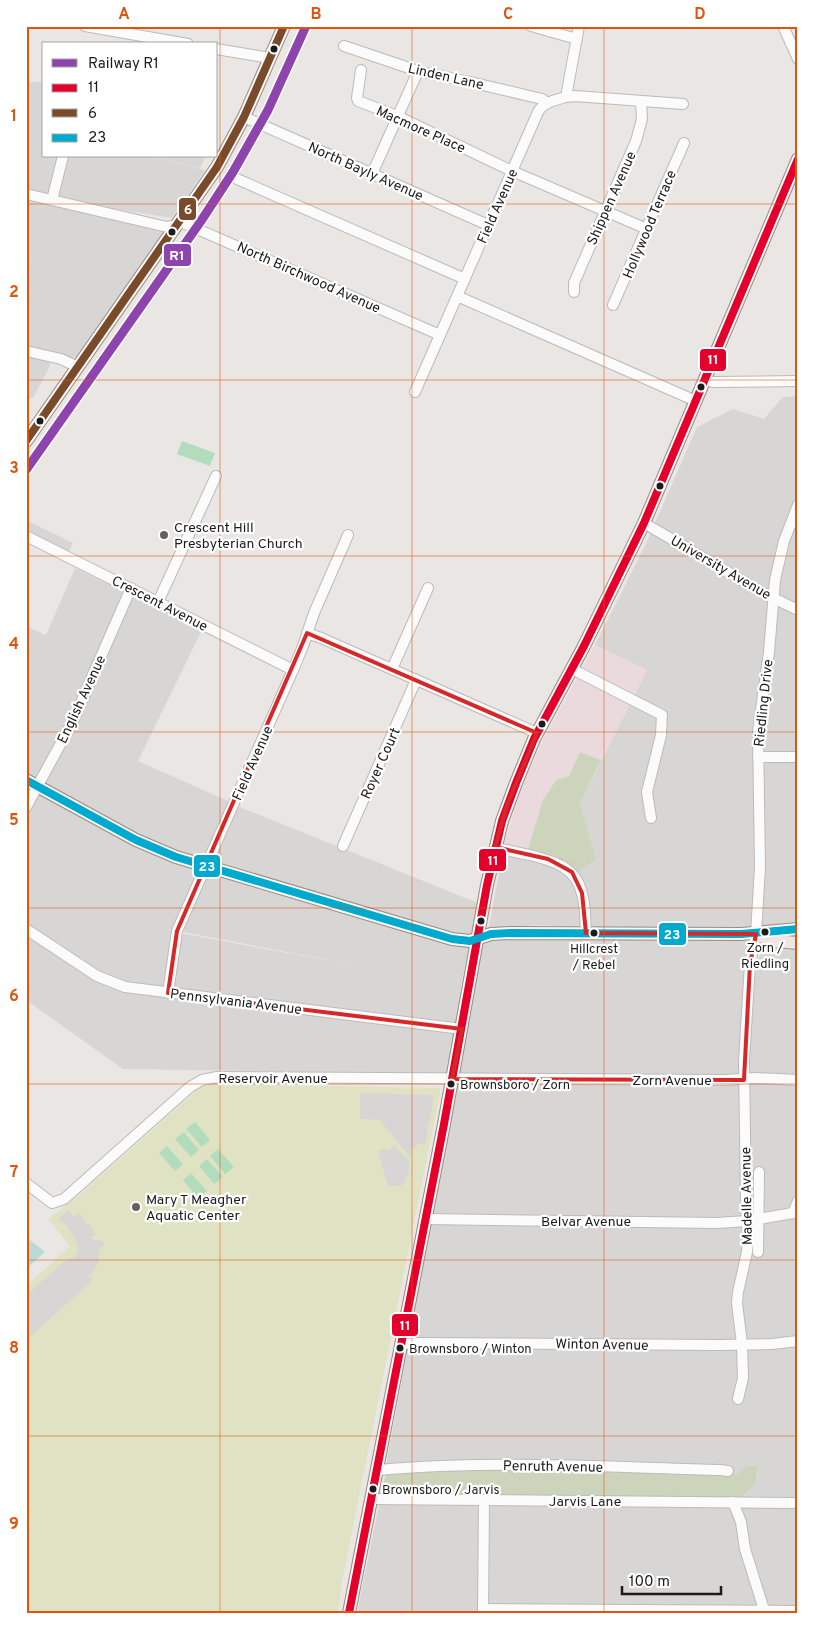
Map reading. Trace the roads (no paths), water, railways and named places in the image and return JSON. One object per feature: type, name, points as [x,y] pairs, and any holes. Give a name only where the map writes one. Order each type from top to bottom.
[{"type":"main road","points":[[26,441],[217,167],[244,117],[284,26]]},
{"type":"main road","points":[[349,1613],[426,1219],[477,939],[495,847],[507,805],[537,733],[572,669],[644,523],[798,159]]},
{"type":"main road","points":[[32,783],[152,848],[176,857],[452,940],[463,941],[492,934],[510,933],[756,934],[798,929]]},
{"type":"main road","points":[[756,934],[772,941],[798,943]]},
{"type":"street","points":[[85,26],[177,42]]},
{"type":"street","points":[[531,26],[578,32],[566,97]]},
{"type":"street","points":[[783,26],[798,59]]},
{"type":"street","name":"Linden Lane","points":[[344,46],[418,71],[498,88],[544,100],[548,103]]},
{"type":"street","points":[[218,49],[270,58]]},
{"type":"street","name":"Macmore Place","points":[[361,70],[358,101],[397,116],[512,171]]},
{"type":"street","points":[[372,174],[418,71]]},
{"type":"street","points":[[548,103],[575,96],[683,104]]},
{"type":"street","name":"Shippen Avenue","points":[[574,292],[574,283],[640,131],[642,120],[641,102]]},
{"type":"street","name":"Field Avenue","points":[[415,392],[538,112],[542,106],[548,103]]},
{"type":"street","name":"North Bayly Avenue","points":[[244,117],[488,225]]},
{"type":"street","name":"Hollywood Terrace","points":[[613,306],[684,143]]},
{"type":"street","points":[[52,200],[62,158]]},
{"type":"street","points":[[512,171],[647,229]]},
{"type":"street","points":[[237,179],[464,279]]},
{"type":"street","name":"North Birchwood Avenue","points":[[26,194],[167,227],[188,224],[440,335]]},
{"type":"street","points":[[457,296],[696,401]]},
{"type":"street","points":[[26,351],[61,359],[78,367]]},
{"type":"street","points":[[705,380],[713,382],[798,381]]},
{"type":"street","points":[[158,602],[216,476]]},
{"type":"street","name":"Riedling Drive","points":[[756,934],[760,858],[758,731],[772,621],[775,580],[784,541],[798,505]]},
{"type":"street","name":"University Avenue","points":[[644,523],[794,608]]},
{"type":"street","name":"Field Avenue","points":[[168,993],[177,931],[293,670],[314,613],[348,535]]},
{"type":"street","name":"Crescent Avenue","points":[[26,536],[293,670]]},
{"type":"street","name":"English Avenue","points":[[26,807],[32,783],[72,723],[131,588]]},
{"type":"street","points":[[392,669],[428,588]]},
{"type":"street","points":[[772,621],[780,612],[794,608]]},
{"type":"street","points":[[307,633],[537,733]]},
{"type":"street","points":[[572,669],[662,715],[661,735],[647,792],[651,818]]},
{"type":"street","name":"Royer Court","points":[[343,846],[416,680]]},
{"type":"street","points":[[758,756],[798,758]]},
{"type":"street","points":[[495,847],[548,859],[572,872],[582,893],[586,933]]},
{"type":"street","name":"Pennsylvania Avenue","points":[[26,929],[88,971],[125,987],[462,1029]]},
{"type":"street","points":[[744,1080],[750,964],[756,934]]},
{"type":"street","name":"Reservoir Avenue","points":[[26,1183],[52,1203],[64,1199],[190,1087],[202,1080],[217,1077],[452,1079]]},
{"type":"street","name":"Zorn Avenue","points":[[452,1079],[744,1080],[755,1078],[798,1080]]},
{"type":"street","name":"Madelle Avenue","points":[[738,1399],[743,1378],[742,1344],[737,1303],[747,1252],[744,1080]]},
{"type":"street","points":[[758,1252],[759,1172]]},
{"type":"street","points":[[795,1216],[798,1201]]},
{"type":"street","name":"Belvar Avenue","points":[[426,1219],[717,1223],[795,1216]]},
{"type":"street","name":"Winton Avenue","points":[[402,1344],[420,1342],[772,1344],[798,1341]]},
{"type":"street","name":"Penruth Avenue","points":[[378,1470],[517,1465],[728,1471]]},
{"type":"street","name":"Jarvis Lane","points":[[372,1499],[798,1503]]},
{"type":"street","points":[[484,1500],[483,1611],[798,1611]]},
{"type":"street","points":[[733,1502],[741,1522],[745,1549],[765,1612]]},
{"type":"street","points":[[741,1522],[754,1503]]},
{"type":"water","points":[[26,1237],[45,1252],[26,1269]]},
{"type":"rail line","name":"R1","points":[[26,470],[201,221],[233,172],[268,110],[306,26]]},
{"type":"place","name":"Crescent Hill Presbyterian Church","points":[[164,535]]},
{"type":"place","name":"Zorn / Riedling","points":[[765,932]]},
{"type":"place","name":"Hillcrest / Rebel","points":[[594,933]]},
{"type":"place","name":"Brownsboro / Zorn","points":[[451,1084]]},
{"type":"place","name":"Mary T Meagher Aquatic Center","points":[[136,1207]]},
{"type":"place","name":"Brownsboro / Winton","points":[[400,1348]]},
{"type":"place","name":"Brownsboro / Jarvis","points":[[373,1489]]}]
